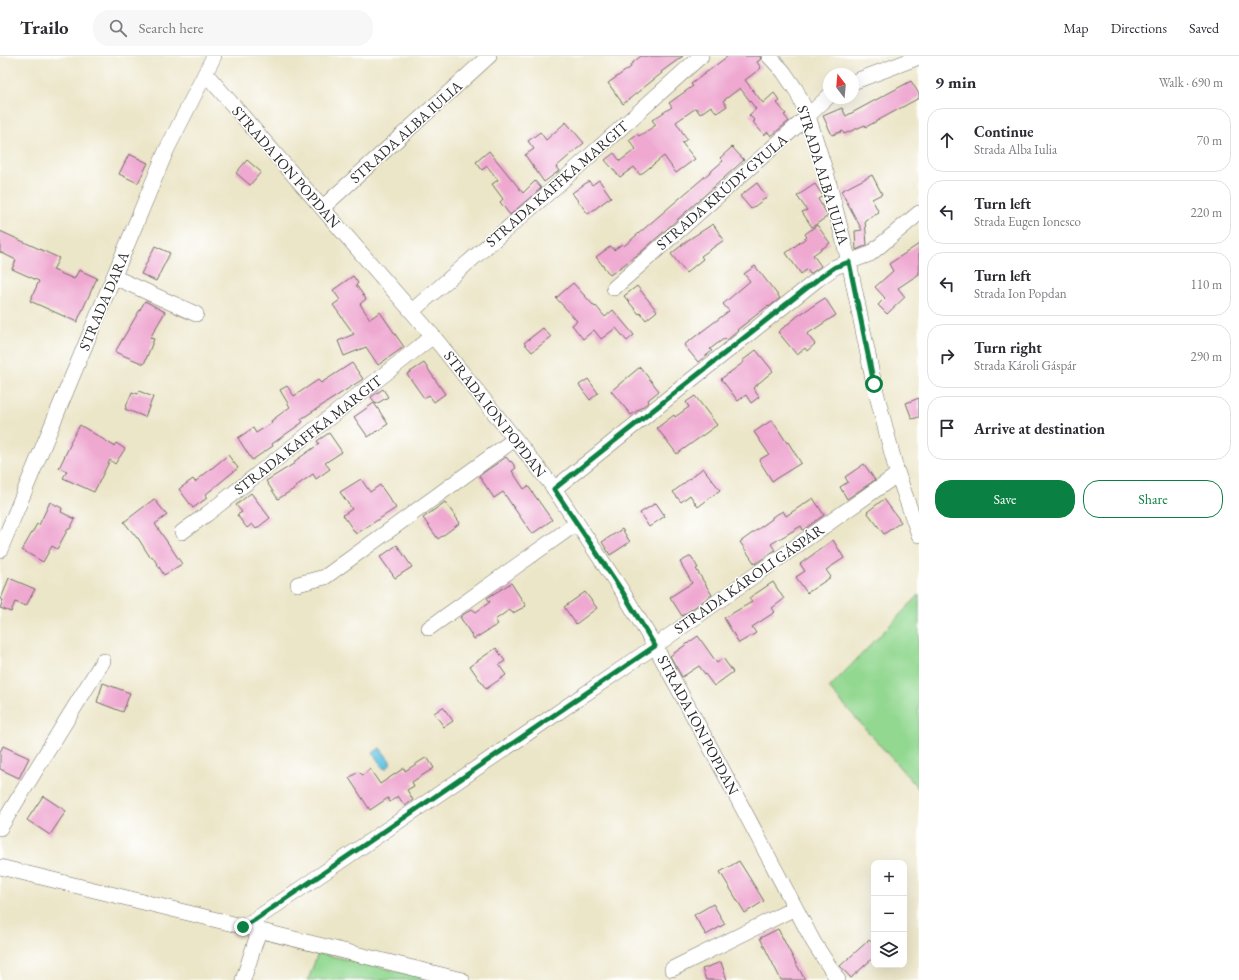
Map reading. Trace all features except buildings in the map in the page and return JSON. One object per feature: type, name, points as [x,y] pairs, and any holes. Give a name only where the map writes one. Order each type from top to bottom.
[{"type":"street","name":"STRADA DARA","points":[[0,550],[166,151],[214,56]]},
{"type":"street","name":"STRADA ALBA IULIA","points":[[322,208],[489,56]]},
{"type":"street","name":"STRADA KAFFKA MARGIT","points":[[412,311],[553,189],[701,56]]},
{"type":"street","name":"STRADA ALBA IULIA","points":[[769,56],[783,70],[808,116],[827,176],[849,262],[874,384],[898,474],[919,535]]},
{"type":"street","points":[[859,80],[919,57]]},
{"type":"street","name":"STRADA ION POPDAN","points":[[206,74],[433,336],[554,489],[622,591],[655,646],[814,943],[838,980]]},
{"type":"street","name":"STRADA KRÚDY GYULA","points":[[614,288],[823,102]]},
{"type":"street","points":[[554,489],[818,279],[835,267],[870,254],[919,213]]},
{"type":"street","points":[[114,277],[196,314]]},
{"type":"street","name":"STRADA KAFFKA MARGIT","points":[[182,532],[220,504],[433,336]]},
{"type":"street","points":[[298,584],[325,577],[515,439]]},
{"type":"street","name":"STRADA KÁROLI GÁSPÁR","points":[[243,927],[655,646],[898,474]]},
{"type":"street","points":[[429,628],[577,523]]},
{"type":"street","points":[[0,828],[104,662]]},
{"type":"street","points":[[0,867],[462,980]]},
{"type":"street","points":[[672,969],[795,908]]},
{"type":"street","points":[[243,980],[259,931]]},
{"type":"green space","points":[[919,595],[919,789],[829,688]]},
{"type":"green space","points":[[318,953],[437,980],[308,980]]},
{"type":"water","points":[[380,748],[390,761],[390,765],[387,768],[383,768],[373,753]]},
{"type":"route","points":[[243,927],[655,646],[622,591],[554,489],[818,279],[835,267],[849,262],[874,384]]}]
